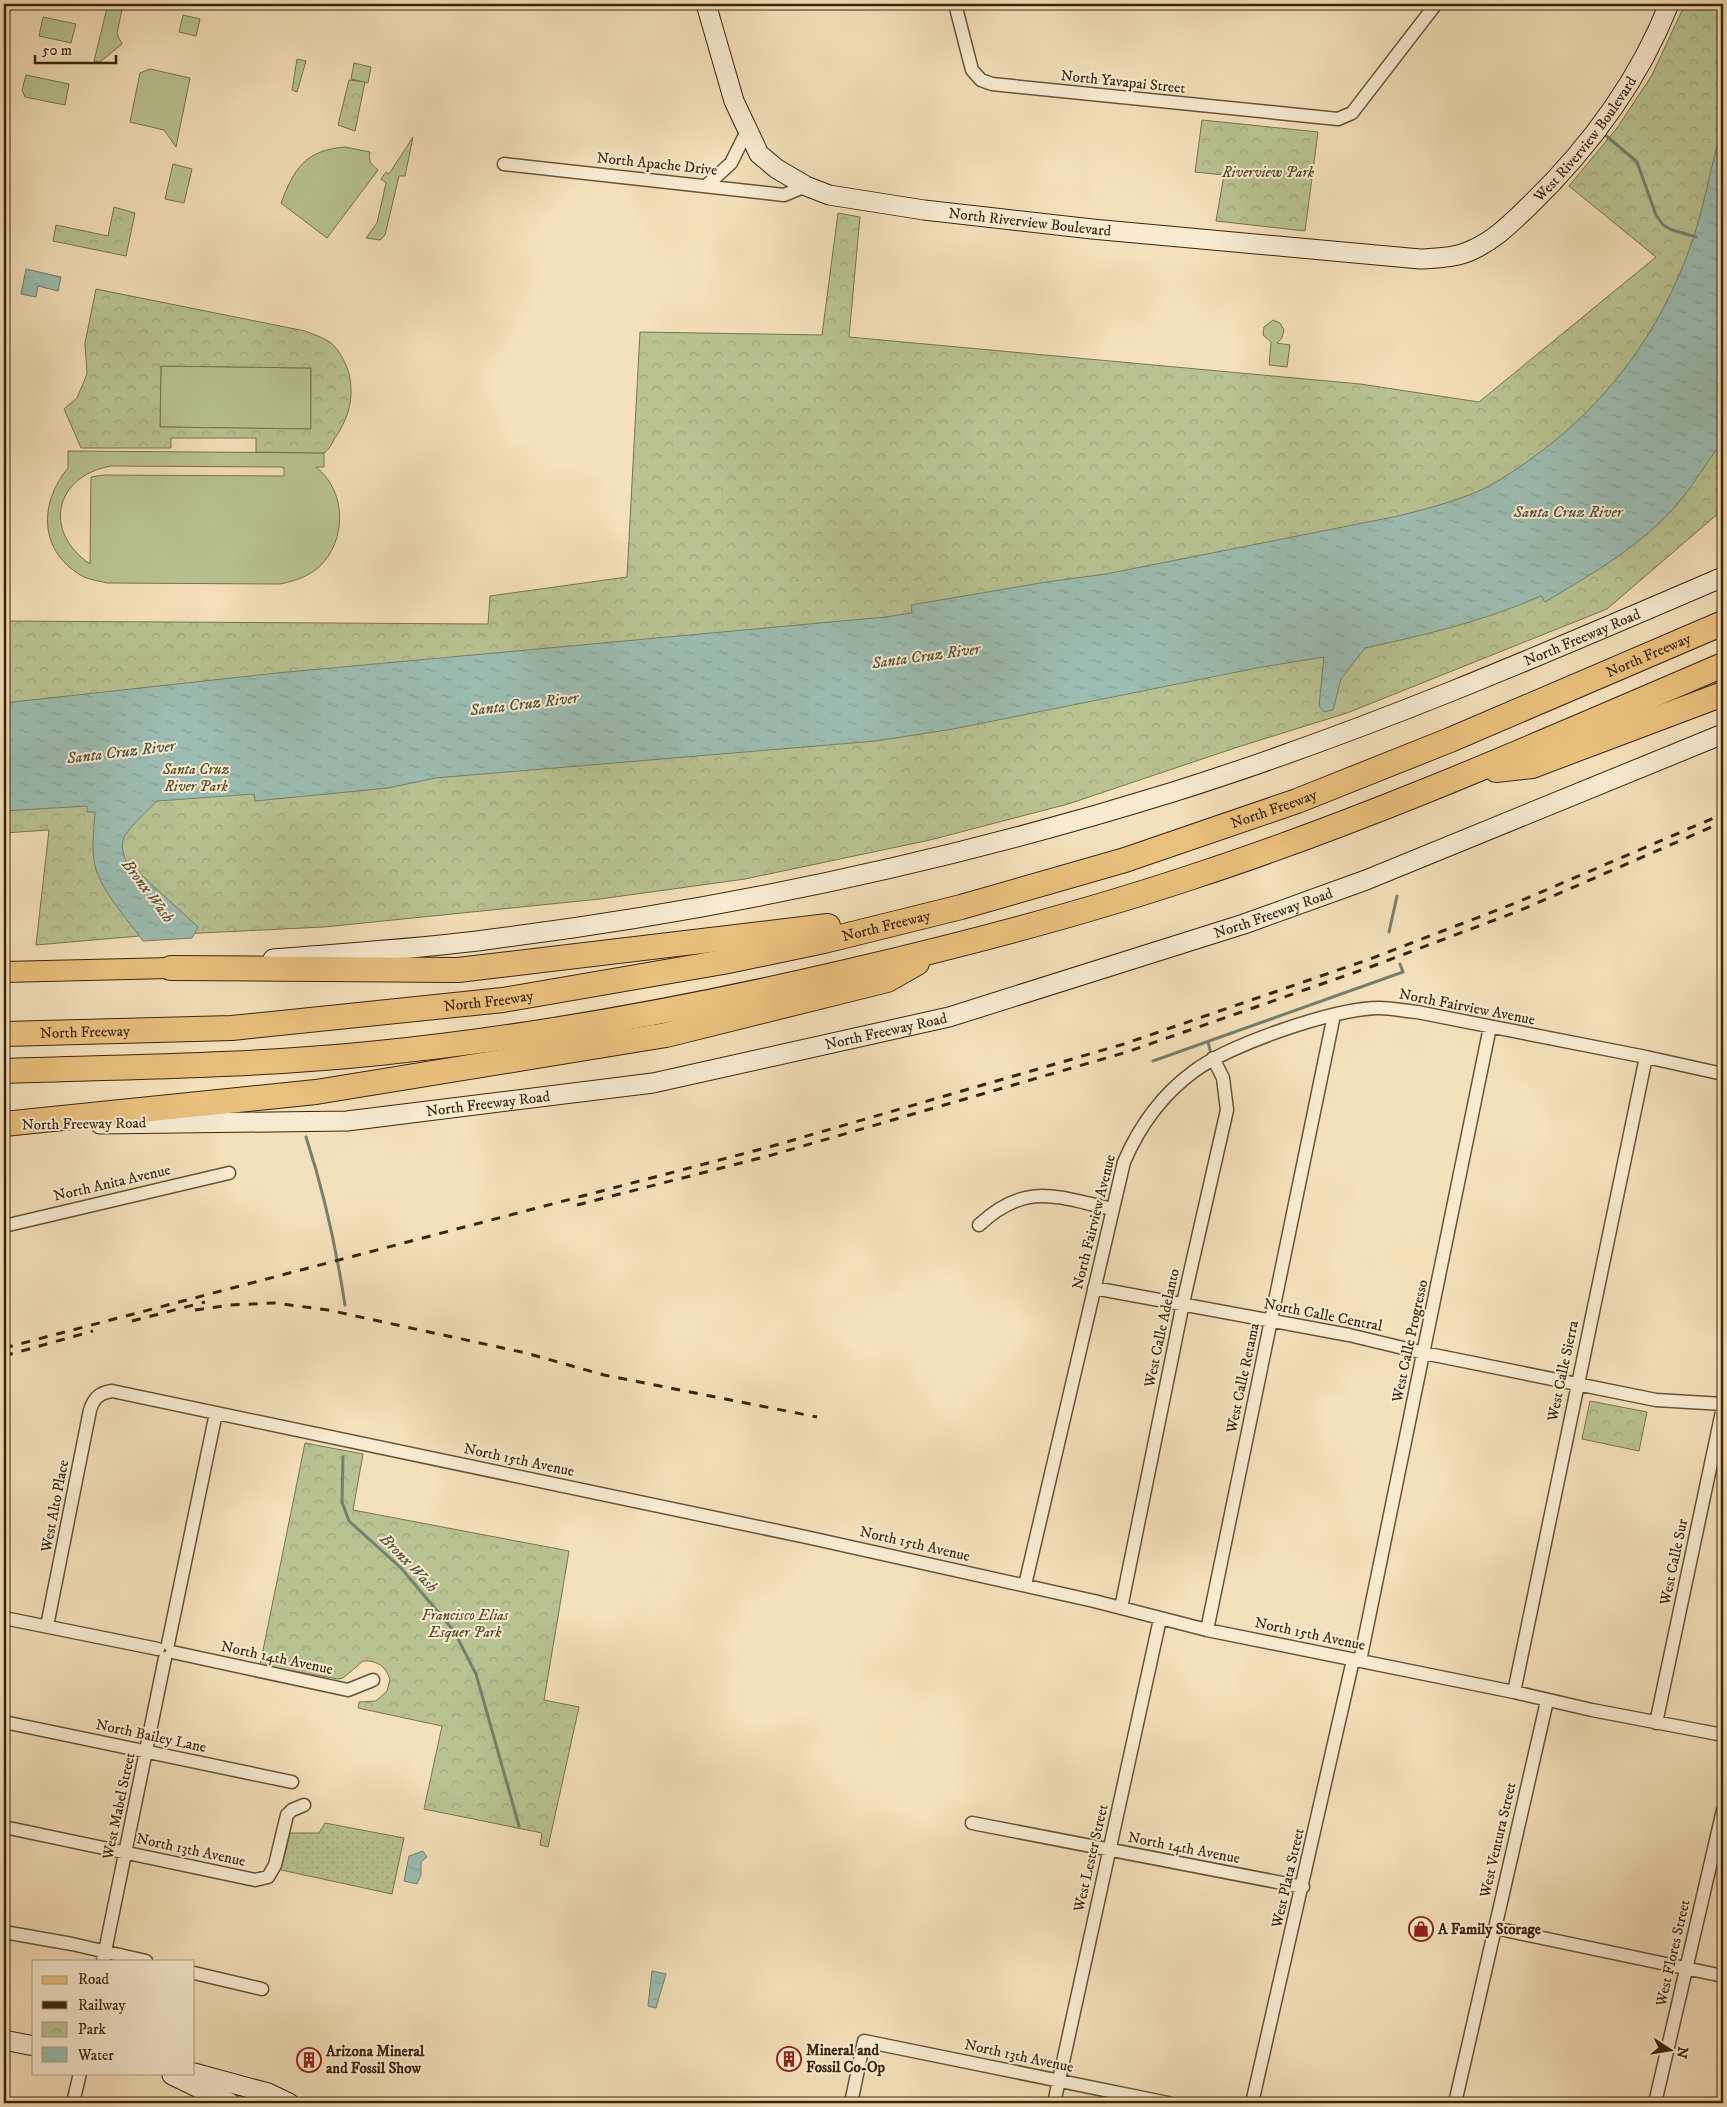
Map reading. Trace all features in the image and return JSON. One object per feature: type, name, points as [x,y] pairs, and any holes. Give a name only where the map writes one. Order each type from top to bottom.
[{"type":"highway","points":[[1626,665],[1723,617]]},
{"type":"highway","name":"North Freeway","points":[[4,1034],[232,1028],[503,1000],[723,962],[824,941],[939,913],[1125,860],[1297,801],[1450,740],[1723,623]]},
{"type":"highway","points":[[4,1071],[234,1064],[381,1053],[594,1024],[727,1000],[940,950],[1188,879],[1309,836],[1469,774],[1723,665]]},
{"type":"highway","points":[[1469,774],[1532,766],[1723,694]]},
{"type":"highway","points":[[171,968],[458,970],[939,913]]},
{"type":"highway","points":[[4,1124],[316,1092],[666,1035],[887,980],[940,950]]},
{"type":"main road","name":"North Riverview Boulevard","points":[[706,4],[734,101],[759,154],[777,170],[806,186],[830,195],[924,210],[1126,233],[1420,259],[1453,256],[1470,251]]},
{"type":"main road","name":"West Riverview Boulevard","points":[[1470,251],[1492,240],[1504,230],[1561,175],[1599,129],[1655,39],[1669,4]]},
{"type":"main road","name":"North Freeway Road","points":[[4,972],[171,968],[489,940],[660,915],[823,883],[978,847],[1172,792],[1332,738],[1433,699],[1723,577]]},
{"type":"main road","name":"North Freeway Road","points":[[4,1124],[347,1121],[653,1083],[940,1019],[1244,924],[1366,880],[1723,734]]},
{"type":"main road","points":[[4,2040],[32,2046]]},
{"type":"main road","points":[[195,2073],[266,2098],[289,2103]]},
{"type":"main road","points":[[175,2074],[230,2103]]},
{"type":"street","name":"North Yavapai Street","points":[[955,4],[972,70],[981,80],[992,84],[1329,119],[1345,118],[1352,113],[1436,4]]},
{"type":"street","points":[[706,186],[731,163],[747,131]]},
{"type":"street","name":"North Apache Drive","points":[[504,164],[784,195],[806,186]]},
{"type":"street","name":"North Fairview Avenue","points":[[1025,1586],[1124,1162],[1140,1128],[1154,1110],[1192,1072],[1213,1058],[1283,1030],[1334,1015],[1379,1008],[1417,1012],[1646,1056],[1723,1074]]},
{"type":"street","name":"West Calle Retama","points":[[1207,1630],[1334,1015]]},
{"type":"street","name":"West Calle Progresso","points":[[1356,1661],[1424,1353],[1490,1027]]},
{"type":"street","name":"West Calle Sierra","points":[[1514,1692],[1646,1056]]},
{"type":"street","name":"West Calle Adelanto","points":[[1121,1608],[1183,1303],[1227,1110],[1223,1078],[1213,1058]]},
{"type":"street","name":"North Anita Avenue","points":[[4,1226],[229,1172]]},
{"type":"street","points":[[979,1225],[993,1211],[1010,1202],[1029,1196],[1059,1197],[1112,1209]]},
{"type":"street","name":"North Calle Central","points":[[1094,1288],[1349,1335],[1424,1353],[1656,1400],[1723,1405]]},
{"type":"street","name":"North 15th Avenue","points":[[99,1394],[112,1391],[806,1537],[1121,1608],[1160,1620],[1514,1692],[1547,1701],[1723,1735]]},
{"type":"street","name":"West Alto Place","points":[[47,1626],[90,1410],[99,1394]]},
{"type":"street","name":"West Calle Sur","points":[[1656,1723],[1723,1405]]},
{"type":"street","name":"West Mabel Street","points":[[104,1956],[216,1413]]},
{"type":"street","name":"North 14th Avenue","points":[[4,1618],[348,1690],[373,1680]]},
{"type":"street","name":"West Lester Street","points":[[1054,2103],[1160,1620]]},
{"type":"street","name":"West Plata Street","points":[[1252,2103],[1356,1661]]},
{"type":"street","name":"West Ventura Street","points":[[1455,2103],[1547,1701]]},
{"type":"street","name":"North Bailey Lane","points":[[4,1722],[292,1782]]},
{"type":"street","name":"North 13th Avenue","points":[[4,1827],[255,1880],[268,1876],[275,1865],[283,1822],[287,1815],[292,1810],[304,1806]]},
{"type":"street","name":"West Flores Street","points":[[1655,2103],[1723,1810]]},
{"type":"street","name":"North 14th Avenue","points":[[972,1823],[1303,1887]]},
{"type":"street","points":[[1495,1928],[1723,1976]]},
{"type":"street","points":[[4,1932],[104,1956],[138,1960]]},
{"type":"street","points":[[195,1973],[262,1989]]},
{"type":"street","name":"North 13th Avenue","points":[[851,2103],[864,2041],[1168,2103]]},
{"type":"street","points":[[74,2103],[80,2074]]},
{"type":"green space","points":[[108,4],[123,4],[117,34],[122,44],[100,62],[94,61]]},
{"type":"green space","name":"Santa Cruz River Park","points":[[1685,4],[1723,4],[1723,504],[1720,512],[1607,609],[1347,713],[1068,804],[930,840],[745,879],[600,899],[324,927],[139,936],[36,945],[49,830],[4,833],[4,621],[488,624],[490,596],[627,577],[640,332],[822,335],[838,213],[860,217],[849,337],[1360,384],[1479,402],[1656,257],[1569,186],[1617,128],[1652,75]]},
{"type":"green space","points":[[183,15],[200,19],[196,36],[179,32]]},
{"type":"green space","points":[[43,17],[76,24],[71,43],[39,36]]},
{"type":"green space","points":[[297,59],[306,61],[297,92],[292,90]]},
{"type":"green space","points":[[354,63],[371,67],[368,83],[351,79]]},
{"type":"green space","points":[[150,69],[190,78],[176,147],[164,130],[130,122],[140,73]]},
{"type":"green space","points":[[26,75],[69,84],[65,105],[25,97],[22,90]]},
{"type":"green space","points":[[349,80],[365,82],[355,131],[338,125]]},
{"type":"green space","name":"Riverview Park","points":[[1202,120],[1318,132],[1305,231],[1216,221],[1224,175],[1195,172]]},
{"type":"green space","points":[[413,137],[405,176],[399,176],[385,235],[380,240],[366,238],[377,223],[386,183],[381,179],[386,172],[389,174]]},
{"type":"green space","points":[[345,147],[370,152],[369,158],[378,170],[327,238],[281,203],[291,180],[303,163],[320,152]]},
{"type":"green space","points":[[173,164],[192,169],[184,203],[165,199]]},
{"type":"green space","points":[[114,207],[135,213],[126,256],[53,241],[56,225],[108,236]]},
{"type":"green space","points":[[96,289],[305,331],[330,342],[343,358],[350,380],[350,403],[343,425],[329,449],[324,453],[256,452],[256,438],[171,438],[171,448],[81,448],[64,409],[77,398],[87,374],[85,343]],"holes":[[[161,366],[311,368],[311,429],[160,427]]]},
{"type":"green space","points":[[1273,320],[1280,323],[1284,330],[1282,338],[1277,343],[1290,345],[1287,367],[1269,365],[1271,342],[1263,335],[1264,327]]},
{"type":"green space","points":[[161,366],[311,368],[311,429],[160,427]]},
{"type":"green space","points":[[68,451],[324,453],[324,467],[316,467],[326,477],[338,502],[339,530],[335,544],[319,567],[301,578],[280,584],[107,583],[93,580],[84,577],[69,567],[58,555],[51,541],[48,527],[48,512],[58,482],[68,468]],"holes":[[[111,466],[284,468],[284,476],[103,475],[91,477],[90,564],[75,551],[65,536],[61,521],[62,506],[67,493],[77,481],[92,472]]]},
{"type":"green space","points":[[1590,1401],[1647,1412],[1639,1451],[1582,1439]]},
{"type":"green space","name":"Francisco Elias Esquer Park","points":[[305,1443],[363,1454],[353,1510],[569,1551],[544,1700],[579,1707],[548,1847],[540,1845],[542,1833],[424,1809],[442,1726],[358,1708],[359,1702],[376,1701],[387,1691],[390,1680],[389,1675],[381,1665],[363,1661],[343,1678],[338,1679],[260,1665]]},
{"type":"green space","points":[[325,1823],[404,1838],[392,1894],[281,1870],[290,1833],[319,1833]]},
{"type":"water","name":"Santa Cruz River","points":[[1723,125],[1723,440],[1720,445],[1679,503],[1643,537],[1612,560],[1545,602],[1541,596],[1476,620],[1365,648],[1341,679],[1333,710],[1324,712],[1319,706],[1324,657],[1262,667],[953,729],[876,741],[435,778],[388,788],[255,801],[254,794],[157,801],[128,831],[123,841],[123,851],[126,861],[198,927],[192,938],[143,941],[109,896],[99,876],[93,853],[95,812],[87,812],[87,806],[4,811],[4,703],[277,673],[885,617],[912,613],[911,605],[1046,582],[1106,574],[1398,516],[1440,505],[1471,494],[1509,474],[1562,435],[1587,412],[1609,387],[1649,334],[1680,274],[1697,228]]},
{"type":"water","points":[[26,269],[61,277],[58,291],[38,286],[36,297],[21,294]]},
{"type":"water","points":[[423,1851],[427,1857],[421,1862],[421,1875],[417,1884],[404,1881],[409,1856]]},
{"type":"water","points":[[652,1971],[666,1974],[656,2008],[648,2006]]},
{"type":"waterway","points":[[1603,133],[1637,162],[1656,215],[1663,225],[1672,230],[1696,237]]},
{"type":"waterway","points":[[1389,932],[1397,896]]},
{"type":"waterway","points":[[1153,1061],[1403,972],[1400,964]]},
{"type":"waterway","points":[[1208,1042],[1210,1050]]},
{"type":"waterway","name":"Bronx Wash","points":[[306,1137],[329,1220],[345,1305]]},
{"type":"waterway","name":"Bronx Wash","points":[[343,1457],[342,1502],[349,1521],[401,1568],[454,1631],[476,1674],[519,1826]]},
{"type":"railway","points":[[4,1348],[769,1147],[1124,1044],[1370,959],[1518,902],[1723,814]]},
{"type":"railway","points":[[577,1205],[772,1155],[1127,1052],[1373,966],[1521,910],[1723,822]]},
{"type":"railway","points":[[132,1321],[205,1302]]},
{"type":"railway","points":[[195,1310],[230,1305],[275,1303],[328,1310],[526,1353],[604,1375],[817,1417]]},
{"type":"railway","points":[[4,1356],[93,1331]]},
{"type":"place","name":"A Family Storage","points":[[1421,1929]]},
{"type":"place","name":"Mineral and Fossil Co-Op","points":[[789,2059]]},
{"type":"place","name":"Arizona Mineral and Fossil Show","points":[[309,2060]]}]
